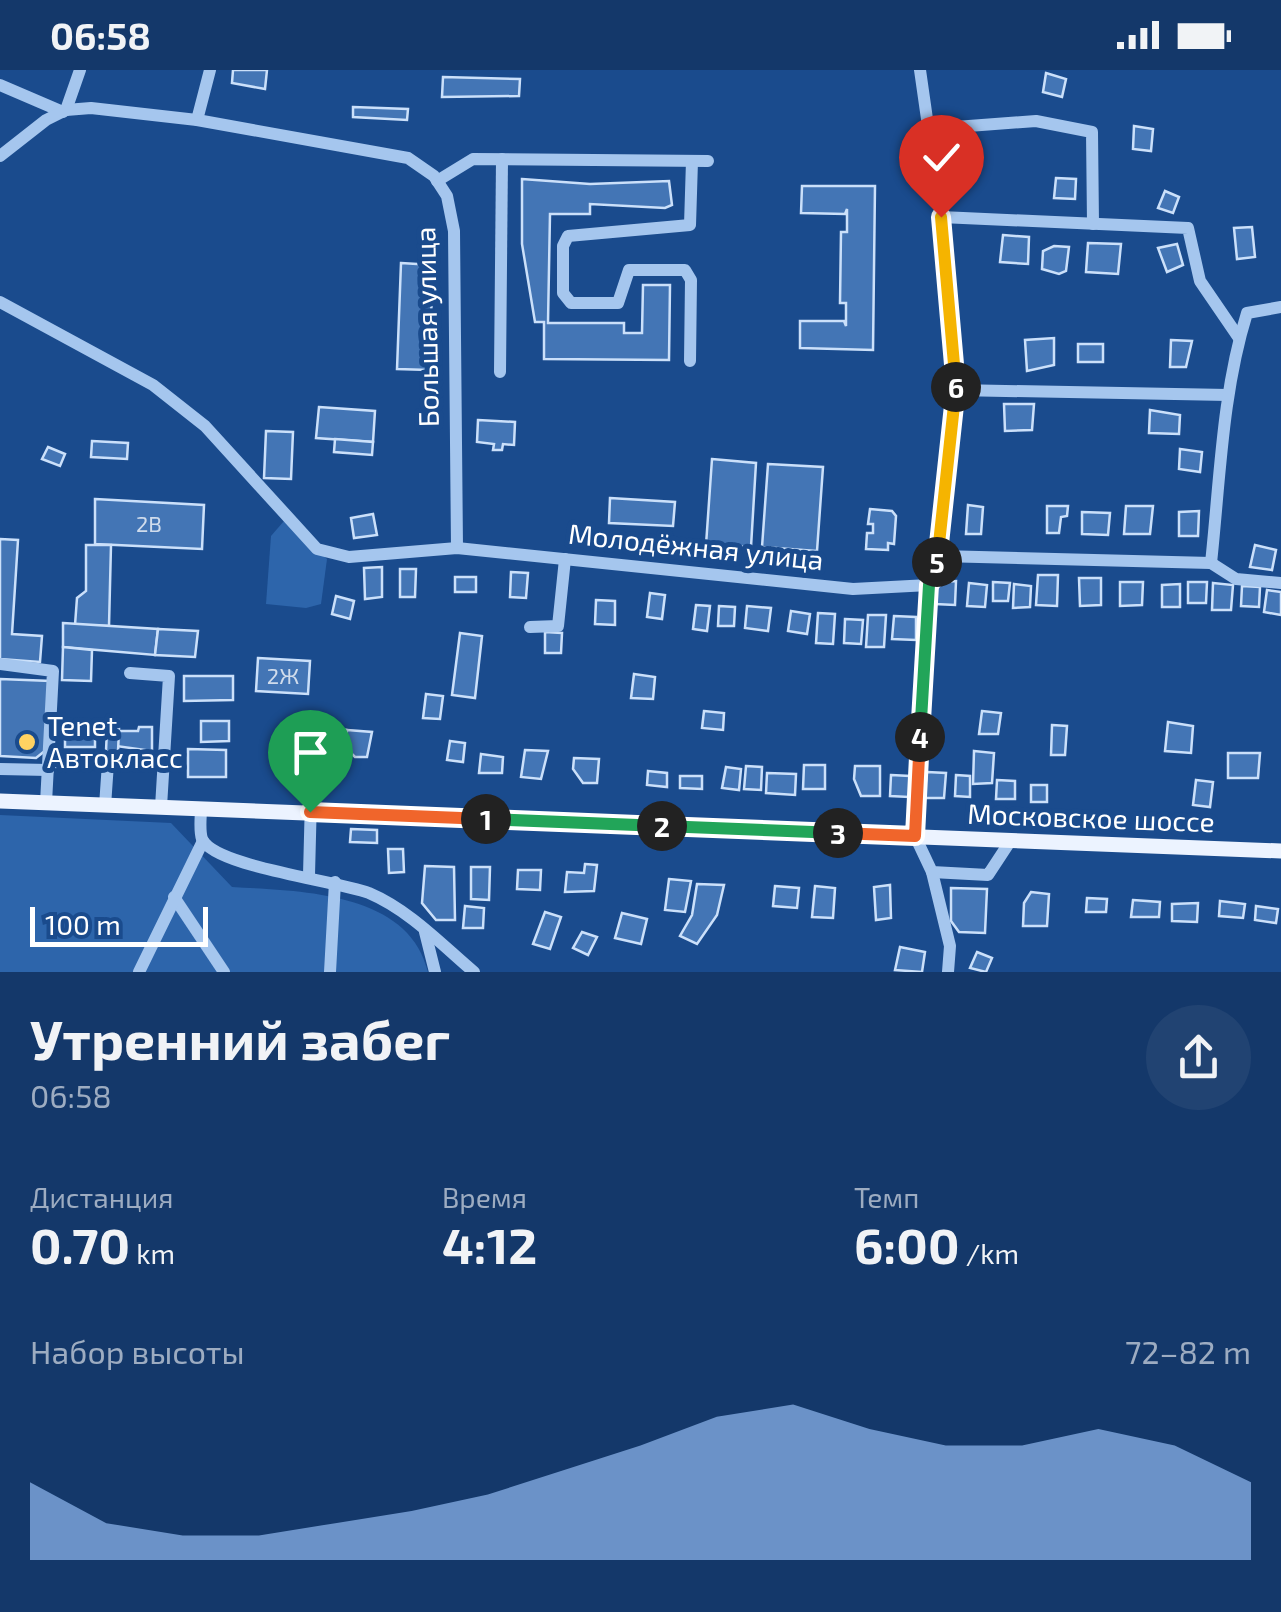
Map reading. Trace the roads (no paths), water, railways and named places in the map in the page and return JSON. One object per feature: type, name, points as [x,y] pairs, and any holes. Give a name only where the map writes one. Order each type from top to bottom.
[{"type":"main road","name":"Московское шоссе","points":[[0,800],[1281,851]]},
{"type":"street","points":[[65,111],[80,70]]},
{"type":"street","points":[[196,120],[210,70]]},
{"type":"street","points":[[920,70],[941,217],[956,390],[940,556],[929,585],[915,836],[932,872],[952,970]]},
{"type":"street","points":[[0,85],[65,111]]},
{"type":"street","points":[[0,156],[65,111],[91,108],[196,120],[408,158],[437,181],[473,159],[708,161]]},
{"type":"street","points":[[929,129],[1036,120],[1092,132],[1093,224]]},
{"type":"street","points":[[500,372],[502,159]]},
{"type":"street","points":[[690,361],[690,280],[686,270],[629,270],[618,303],[567,301],[563,278],[568,236],[604,236],[616,228],[686,228],[691,219],[692,161]]},
{"type":"street","name":"Большая улица","points":[[437,181],[446,196],[454,231],[458,548]]},
{"type":"street","points":[[941,217],[1188,228],[1200,281],[1239,338]]},
{"type":"street","name":"Молодёжная улица","points":[[0,302],[152,385],[179,405],[205,426],[317,549],[349,558],[458,548],[853,588],[929,585]]},
{"type":"street","points":[[1211,563],[1228,394],[1239,338],[1247,313],[1281,307]]},
{"type":"street","points":[[956,390],[1228,394]]},
{"type":"street","points":[[940,556],[1211,563],[1236,579],[1281,583]]},
{"type":"street","points":[[530,627],[558,626],[566,558]]},
{"type":"street","points":[[0,664],[53,672],[46,803]]},
{"type":"street","points":[[130,673],[170,676],[161,807]]},
{"type":"street","points":[[309,876],[313,722]]},
{"type":"street","points":[[105,806],[108,763]]},
{"type":"street","points":[[0,769],[164,764]]},
{"type":"street","points":[[139,972],[204,841],[201,808]]},
{"type":"street","points":[[932,872],[988,875],[1011,840]]},
{"type":"street","points":[[204,841],[242,865],[335,882],[396,907],[474,972]]},
{"type":"street","points":[[330,972],[335,882]]},
{"type":"street","points":[[174,897],[224,972]]},
{"type":"street","points":[[424,930],[435,972]]},
{"type":"place","name":"Tenet Автокласс","points":[[27,742]]}]
